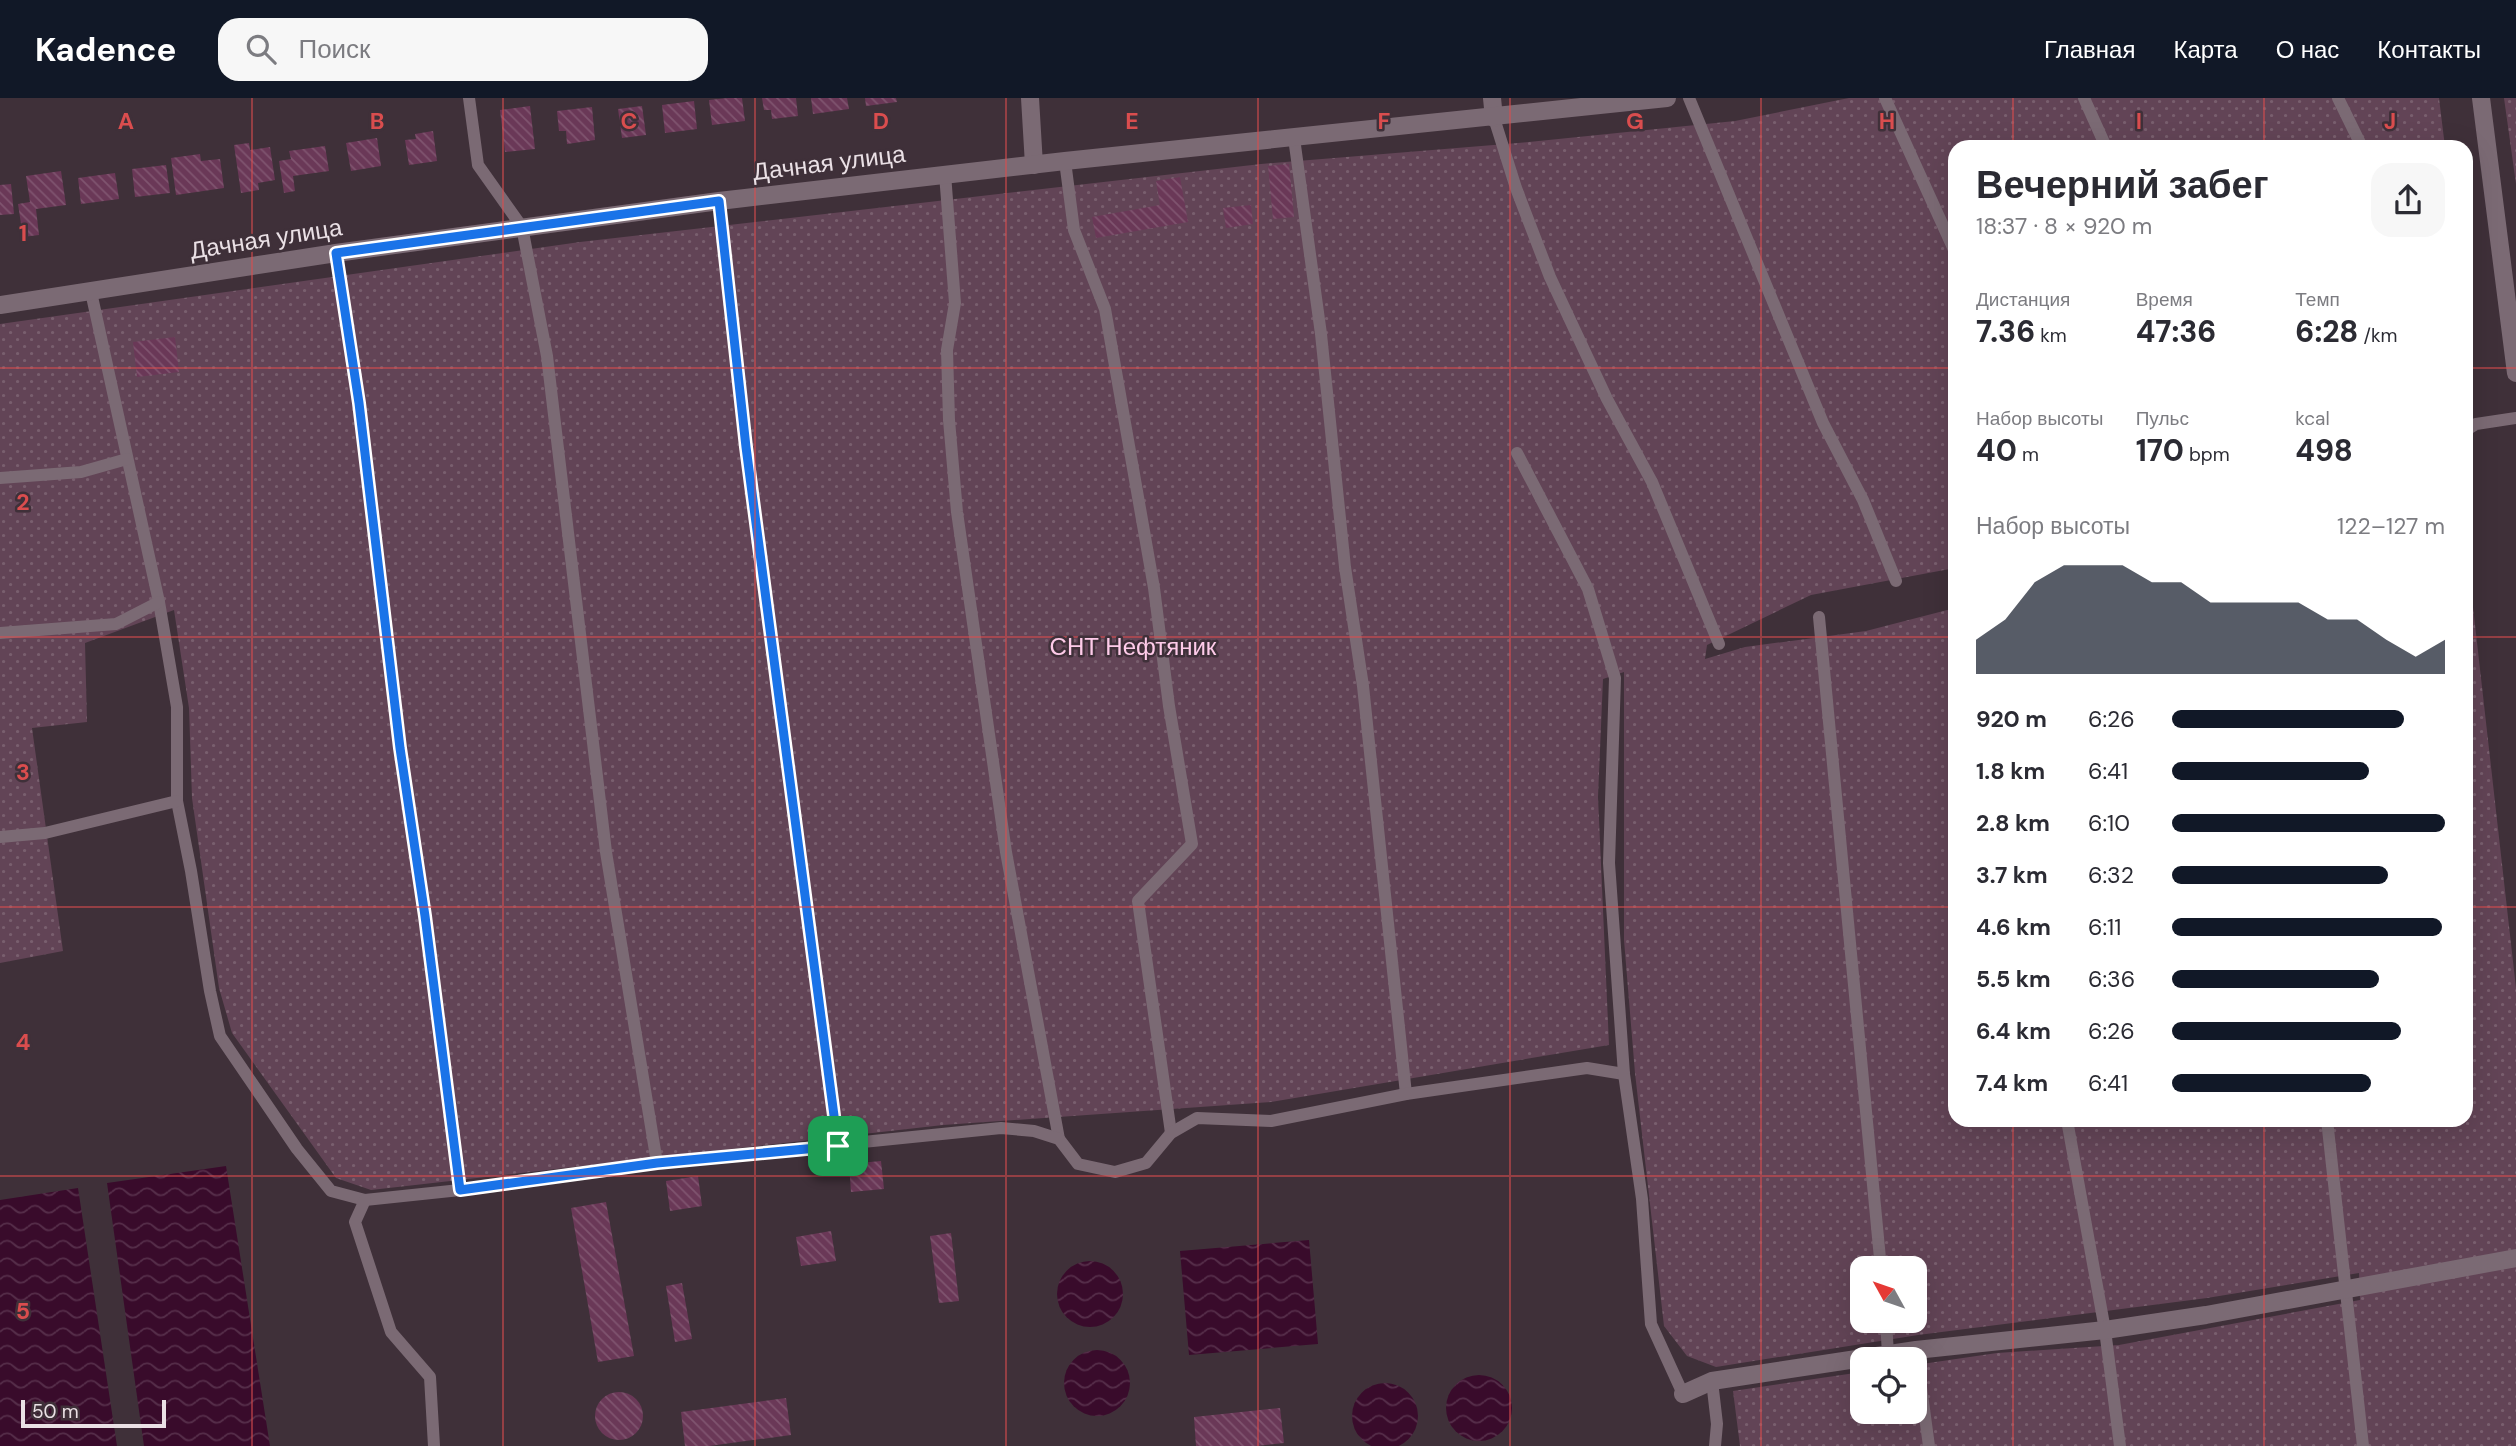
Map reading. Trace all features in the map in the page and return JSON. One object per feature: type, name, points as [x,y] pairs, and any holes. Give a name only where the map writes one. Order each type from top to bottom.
[{"type":"street","points":[[1030,98],[1034,165]]},
{"type":"street","points":[[1492,98],[1494,118]]},
{"type":"street","name":"Дачная улица","points":[[0,305],[336,253],[719,201],[945,174],[1667,98]]},
{"type":"street","points":[[2482,98],[2516,373]]},
{"type":"street","points":[[1927,1349],[2105,1330],[2206,1315],[2516,1258]]},
{"type":"street","points":[[1683,1394],[1712,1381],[1850,1360]]},
{"type":"lane","points":[[469,98],[478,165],[522,227],[547,356],[606,852],[657,1163]]},
{"type":"lane","points":[[1689,98],[1823,422],[1863,500],[1896,581]]},
{"type":"lane","points":[[1885,98],[1948,237]]},
{"type":"lane","points":[[2084,98],[2103,140]]},
{"type":"lane","points":[[2338,98],[2359,140]]},
{"type":"lane","points":[[1494,118],[1516,188],[1550,277],[1607,399],[1652,482],[1719,644]]},
{"type":"lane","points":[[1294,138],[1321,334],[1345,566],[1363,686],[1406,1094]]},
{"type":"lane","points":[[1065,161],[1074,230],[1105,309],[1154,588],[1169,706],[1192,844],[1138,901],[1171,1133]]},
{"type":"lane","points":[[945,174],[955,303],[947,350],[949,420],[957,512],[1006,852],[1059,1139],[1078,1164],[1115,1172],[1146,1163],[1171,1133],[1196,1118],[1271,1121],[1406,1094],[1587,1068],[1624,1074]]},
{"type":"lane","points":[[719,201],[746,447],[838,1146]]},
{"type":"lane","points":[[336,253],[359,403],[400,748],[425,916],[460,1190]]},
{"type":"lane","points":[[91,292],[159,602],[177,707],[177,801],[220,1036],[297,1149],[331,1191],[365,1200],[657,1163],[1001,1128],[1034,1131],[1059,1139]]},
{"type":"lane","points":[[2473,426],[2516,418]]},
{"type":"lane","points":[[1517,453],[1588,589],[1615,678],[1609,863],[1624,1074],[1642,1199],[1651,1324],[1683,1394]]},
{"type":"lane","points":[[0,478],[81,472],[127,459]]},
{"type":"lane","points":[[0,633],[116,624],[159,602]]},
{"type":"lane","points":[[1819,617],[1880,1256]]},
{"type":"lane","points":[[0,837],[45,833],[177,801]]},
{"type":"lane","points":[[2068,1127],[2105,1330],[2120,1446]]},
{"type":"lane","points":[[2328,1127],[2363,1446]]},
{"type":"lane","points":[[365,1200],[355,1222],[391,1332],[429,1377],[435,1446]]},
{"type":"lane","points":[[1712,1381],[1717,1424],[1715,1446]]},
{"type":"lane","points":[[1926,1424],[1929,1446]]},
{"type":"green space","name":"СНТ Нефтяник","points":[[1849,98],[2439,98],[2444,140],[1948,140],[1948,569],[1811,595],[1707,645],[1705,659],[1745,647],[1866,631],[1948,610],[1948,1127],[2473,1127],[2473,607],[2516,988],[2516,1446],[1740,1446],[1733,1391],[1850,1374],[1850,1424],[1927,1424],[1927,1363],[1997,1353],[2119,1345],[2360,1300],[2359,1273],[2207,1298],[1927,1334],[1927,1256],[1850,1256],[1850,1334],[1926,1334],[1716,1367],[1687,1356],[1664,1326],[1635,1073],[1624,940],[1624,672],[1603,679],[1598,797],[1609,1045],[1271,1102],[943,1125],[371,1190],[336,1178],[232,1033],[219,988],[192,798],[189,708],[174,610],[85,643],[87,722],[32,728],[63,951],[0,963],[0,324],[580,242],[1261,164],[1518,143],[1735,121]]},
{"type":"green space","points":[[2504,98],[2516,98],[2516,184]]},
{"type":"water","points":[[226,1166],[270,1446],[144,1446],[107,1183]]},
{"type":"water","points":[[78,1188],[117,1446],[0,1446],[0,1200]]},
{"type":"water","points":[[1309,1240],[1318,1344],[1189,1355],[1180,1251]]},
{"type":"water","points":[[1090,1261],[1103,1263],[1118,1276],[1123,1294],[1121,1307],[1108,1322],[1090,1327],[1077,1325],[1062,1312],[1057,1294],[1059,1281],[1072,1266]]},
{"type":"water","points":[[1097,1350],[1110,1352],[1125,1365],[1130,1383],[1128,1396],[1115,1411],[1097,1416],[1084,1414],[1069,1401],[1064,1383],[1066,1370],[1079,1355]]},
{"type":"water","points":[[1479,1375],[1492,1377],[1507,1390],[1512,1408],[1510,1421],[1497,1436],[1479,1441],[1466,1439],[1451,1426],[1446,1408],[1448,1395],[1461,1380]]},
{"type":"water","points":[[1385,1383],[1398,1386],[1408,1393],[1417,1410],[1417,1422],[1412,1434],[1394,1447],[1376,1447],[1367,1443],[1355,1429],[1352,1416],[1355,1403],[1362,1393],[1372,1386]]},
{"type":"building","points":[[742,98],[745,121],[712,125],[709,100]]},
{"type":"building","points":[[762,98],[796,98],[798,116],[772,119],[771,110],[764,110]]},
{"type":"building","points":[[811,98],[847,98],[849,109],[813,114]]},
{"type":"building","points":[[865,98],[896,98],[897,102],[866,106]]},
{"type":"building","points":[[694,101],[697,129],[665,133],[662,105]]},
{"type":"building","points":[[530,106],[535,149],[505,152],[500,110]]},
{"type":"building","points":[[642,106],[646,135],[622,138],[618,109]]},
{"type":"building","points":[[592,107],[595,140],[567,144],[566,131],[559,131],[557,111]]},
{"type":"building","points":[[433,131],[437,161],[409,165],[405,140],[416,139],[415,134]]},
{"type":"building","points":[[377,138],[381,166],[351,171],[346,143]]},
{"type":"building","points":[[249,143],[250,150],[270,147],[275,180],[258,183],[259,190],[241,193],[234,145]]},
{"type":"building","points":[[325,146],[329,171],[293,176],[295,191],[284,193],[279,161],[291,159],[289,151]]},
{"type":"building","points":[[200,154],[201,161],[220,159],[224,188],[176,195],[171,158]]},
{"type":"building","points":[[1289,164],[1294,217],[1273,219],[1268,166]]},
{"type":"building","points":[[166,165],[170,193],[135,197],[132,169]]},
{"type":"building","points":[[61,171],[66,205],[36,209],[39,235],[23,237],[18,204],[30,202],[26,176]]},
{"type":"building","points":[[115,173],[119,199],[81,204],[78,178]]},
{"type":"building","points":[[1180,177],[1188,222],[1096,238],[1092,217],[1160,205],[1156,181]]},
{"type":"building","points":[[11,184],[14,214],[0,215],[0,185]]},
{"type":"building","points":[[1251,205],[1253,224],[1226,228],[1223,208]]},
{"type":"building","points":[[175,337],[179,372],[137,377],[133,342]]},
{"type":"building","points":[[881,1161],[884,1189],[851,1192],[849,1164]]},
{"type":"building","points":[[698,1176],[702,1206],[670,1211],[666,1181]]},
{"type":"building","points":[[606,1202],[634,1356],[598,1362],[571,1208]]},
{"type":"building","points":[[831,1231],[836,1261],[801,1266],[796,1237]]},
{"type":"building","points":[[951,1233],[959,1301],[939,1303],[930,1236]]},
{"type":"building","points":[[682,1283],[692,1339],[675,1342],[666,1286]]},
{"type":"building","points":[[619,1392],[636,1399],[643,1416],[636,1433],[619,1440],[602,1433],[595,1416],[602,1399]]},
{"type":"building","points":[[786,1398],[791,1435],[709,1446],[685,1446],[681,1412]]},
{"type":"building","points":[[1280,1408],[1284,1443],[1196,1446],[1194,1417]]},
{"type":"route","points":[[719,201],[746,447],[838,1146],[657,1163],[460,1190],[425,916],[400,748],[359,403],[336,253],[719,201]]}]
